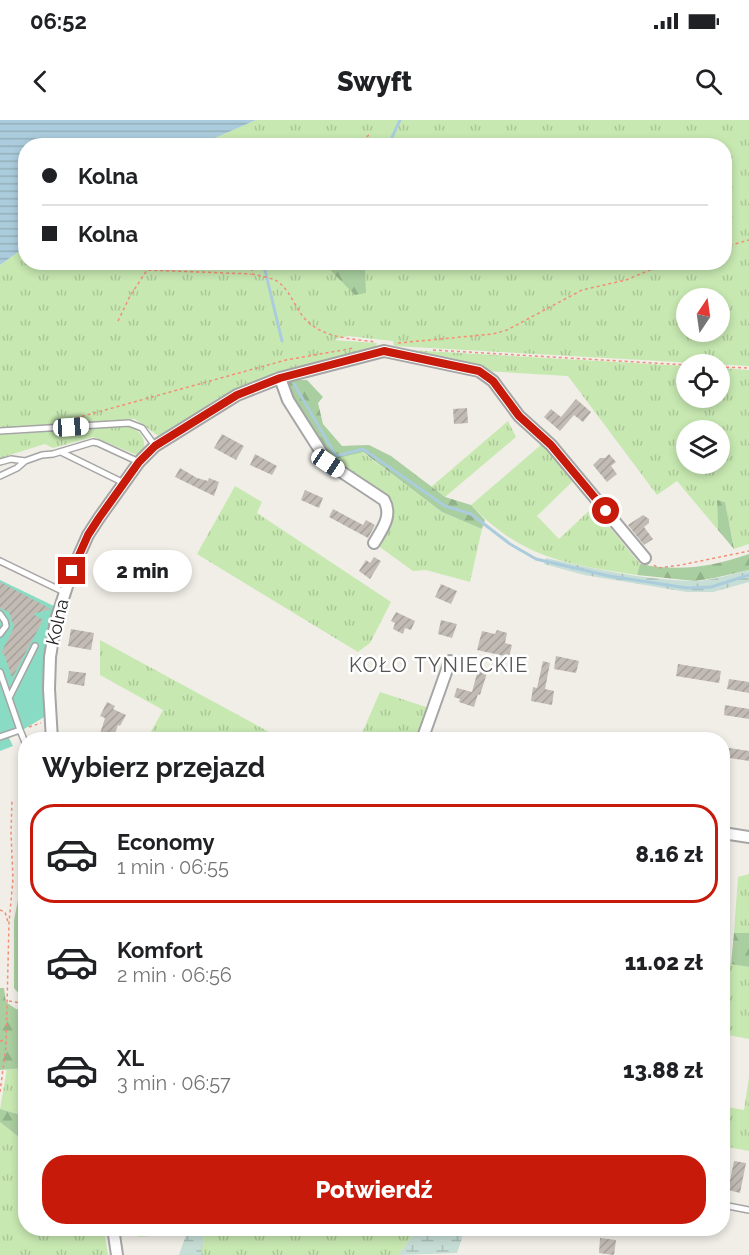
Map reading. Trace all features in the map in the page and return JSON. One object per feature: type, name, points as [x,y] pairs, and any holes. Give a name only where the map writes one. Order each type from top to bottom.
[{"type":"street","name":"Kolna","points":[[51,732],[50,657],[56,620],[64,592],[88,535],[139,462],[155,446],[237,395],[280,378],[384,351],[479,371],[493,381],[519,416],[551,445],[645,558]]},
{"type":"street","points":[[280,378],[288,400],[328,463],[384,500],[387,505],[388,516],[374,543]]},
{"type":"street","points":[[425,732],[450,661]]},
{"type":"street","points":[[730,833],[749,837]]},
{"type":"street","points":[[114,1236],[117,1255]]},
{"type":"lane","points":[[0,431],[129,423],[142,428],[155,446]]},
{"type":"lane","points":[[0,476],[25,461],[93,442],[139,462]]},
{"type":"lane","points":[[61,452],[124,483]]},
{"type":"lane","points":[[0,462],[11,459],[25,461]]},
{"type":"lane","points":[[0,561],[64,592]]},
{"type":"lane","points":[[0,614],[6,626],[0,634]]},
{"type":"lane","points":[[9,699],[35,646]]},
{"type":"lane","points":[[0,672],[20,730],[0,737]]},
{"type":"lane","points":[[730,1206],[749,1210]]},
{"type":"path","points":[[364,138],[371,134]]},
{"type":"path","points":[[732,245],[749,240]]},
{"type":"path","points":[[118,321],[130,296],[147,270],[252,274],[275,281],[285,289],[306,320],[320,330],[331,335],[377,343]]},
{"type":"path","points":[[252,270],[252,274]]},
{"type":"path","points":[[392,345],[416,340],[493,334],[507,330],[582,290],[626,280],[650,270]]},
{"type":"path","points":[[74,419],[286,360],[361,348]]},
{"type":"path","points":[[431,350],[676,364]]},
{"type":"path","points":[[730,367],[749,368]]},
{"type":"path","points":[[645,558],[658,568],[749,550]]},
{"type":"path","points":[[20,730],[50,720]]},
{"type":"path","points":[[0,1092],[6,1040],[9,922],[13,879],[12,799]]},
{"type":"path","points":[[0,910],[5,912],[9,922]]},
{"type":"path","points":[[8,1001],[18,1003]]},
{"type":"path","points":[[0,1041],[6,1040]]},
{"type":"green space","points":[[256,120],[749,120],[749,366],[730,365],[730,354],[676,354],[676,362],[394,346],[393,341],[348,336],[333,340],[377,343],[375,350],[272,376],[218,398],[161,438],[135,419],[0,428],[0,265],[18,252],[18,270],[331,271],[366,293],[365,270],[732,270],[732,138],[215,138]]},
{"type":"green space","points":[[365,270],[366,293],[355,295],[331,271]]},
{"type":"green space","points":[[391,349],[676,365],[676,408],[730,408],[730,369],[749,370],[749,544],[734,549],[725,502],[717,500],[718,530],[677,481],[657,495],[568,376],[485,371]]},
{"type":"green space","points":[[285,380],[307,380],[323,397],[318,403],[323,424],[342,446],[369,445],[391,456],[445,497],[471,505],[485,520],[482,529],[442,512],[363,452],[331,460],[292,403]]},
{"type":"green space","points":[[508,421],[516,437],[445,497],[431,487]]},
{"type":"green space","points":[[127,426],[142,435],[144,452],[137,455],[93,437],[53,448],[45,444],[0,458],[0,435]]},
{"type":"green space","points":[[542,444],[573,481],[537,516],[559,539],[593,507],[640,564],[637,575],[567,562],[528,548],[490,523],[471,505]]},
{"type":"green space","points":[[362,452],[442,512],[482,529],[470,582],[426,570],[413,571],[377,545],[390,521],[391,504],[331,460]]},
{"type":"green space","points":[[235,486],[262,502],[257,513],[391,602],[370,643],[358,652],[197,554]]},
{"type":"green space","points":[[717,500],[725,502],[734,549],[718,530]]},
{"type":"green space","points":[[749,554],[749,570],[714,578],[695,581],[637,575],[640,564],[668,568],[695,567]]},
{"type":"green space","points":[[546,558],[657,579],[708,580],[749,570],[749,582],[713,592],[687,592],[584,575],[544,564]]},
{"type":"green space","points":[[0,580],[56,607],[46,716],[9,738],[13,746],[0,751]]},
{"type":"green space","points":[[100,640],[269,732],[151,732],[163,710],[100,675]]},
{"type":"green space","points":[[380,692],[429,708],[420,732],[362,732]]},
{"type":"green space","points":[[749,874],[749,933],[734,933],[738,877]]},
{"type":"green space","points":[[18,900],[18,993],[14,988],[14,920]]},
{"type":"green space","points":[[734,933],[749,933],[749,967],[731,964]]},
{"type":"green space","points":[[730,963],[749,967],[749,1039],[730,1035]]},
{"type":"green space","points":[[0,988],[4,988],[6,1002],[18,1009],[18,1068],[0,1070]]},
{"type":"green space","points":[[18,1068],[18,1114],[0,1109],[7,1069]]},
{"type":"green space","points":[[749,1077],[749,1151],[730,1147],[730,1107],[744,1110]]},
{"type":"green space","points":[[0,1109],[18,1114],[18,1136],[0,1122]]},
{"type":"green space","points":[[0,1122],[18,1136],[18,1236],[105,1236],[108,1255],[0,1255]]},
{"type":"green space","points":[[186,1236],[204,1236],[201,1255],[179,1255]]},
{"type":"green space","points":[[204,1236],[413,1236],[398,1255],[201,1255]]},
{"type":"green space","points":[[413,1236],[463,1236],[457,1253],[398,1255]]},
{"type":"water","points":[[0,120],[256,120],[215,138],[18,138],[18,252],[0,265]]},
{"type":"building","points":[[576,399],[591,412],[583,422],[574,415],[560,431],[544,417],[551,409],[561,417]]},
{"type":"building","points":[[467,408],[468,423],[454,424],[453,409]]},
{"type":"building","points":[[222,434],[244,446],[236,460],[214,448]]},
{"type":"building","points":[[255,454],[277,466],[272,475],[250,465]]},
{"type":"building","points":[[609,454],[616,462],[611,466],[617,474],[607,482],[593,465],[600,458],[605,458]]},
{"type":"building","points":[[180,468],[197,478],[208,481],[209,478],[219,482],[214,496],[175,477]]},
{"type":"building","points":[[305,490],[323,498],[319,508],[301,500]]},
{"type":"building","points":[[333,509],[363,525],[366,520],[375,525],[368,538],[329,517]]},
{"type":"building","points":[[643,515],[649,519],[649,523],[644,527],[653,539],[644,545],[628,525]]},
{"type":"building","points":[[374,557],[381,561],[370,579],[359,571],[366,560],[370,563]]},
{"type":"building","points":[[0,582],[51,609],[33,614],[43,620],[12,678],[4,654],[1,653],[14,627],[9,612],[0,608]]},
{"type":"building","points":[[441,584],[457,591],[451,604],[435,597]]},
{"type":"building","points":[[396,612],[415,621],[411,630],[405,628],[403,634],[393,629],[395,623],[391,621]]},
{"type":"building","points":[[441,620],[457,624],[452,638],[438,634]]},
{"type":"building","points":[[71,629],[94,633],[91,650],[68,646]]},
{"type":"building","points":[[497,630],[507,633],[505,643],[512,645],[509,657],[477,650],[482,631],[495,634]]},
{"type":"building","points":[[556,656],[579,661],[576,673],[554,669]]},
{"type":"building","points":[[543,661],[550,663],[545,689],[554,691],[552,705],[531,701],[533,687],[537,688]]},
{"type":"building","points":[[678,664],[721,671],[719,683],[676,676]]},
{"type":"building","points":[[478,670],[487,673],[480,695],[478,694],[474,707],[459,702],[460,699],[454,697],[457,688],[472,692]]},
{"type":"building","points":[[69,671],[86,673],[84,686],[67,683]]},
{"type":"building","points":[[729,679],[749,682],[749,693],[727,689]]},
{"type":"building","points":[[107,702],[115,706],[113,709],[126,715],[116,732],[101,732],[105,718],[100,716]]},
{"type":"building","points":[[725,705],[749,709],[749,719],[724,715]]},
{"type":"building","points":[[730,748],[749,751],[749,761],[730,758]]},
{"type":"building","points":[[734,1161],[746,1163],[740,1193],[730,1190]]},
{"type":"building","points":[[600,1238],[616,1240],[614,1255],[599,1253]]},
{"type":"waterway","points":[[392,138],[400,120]]},
{"type":"waterway","points":[[265,270],[282,341]]},
{"type":"waterway","points":[[294,384],[336,456],[363,449],[445,506],[471,514],[510,544],[536,559],[609,576],[687,588],[711,587],[749,575]]},
{"type":"district","name":"KOŁO TYNIECKIE","points":[[439,665]]},
{"type":"route","points":[[72,571],[88,535],[99,518],[139,462],[155,446],[237,395],[280,378],[323,365],[384,351],[479,371],[493,381],[519,416],[551,445],[606,511]]}]
